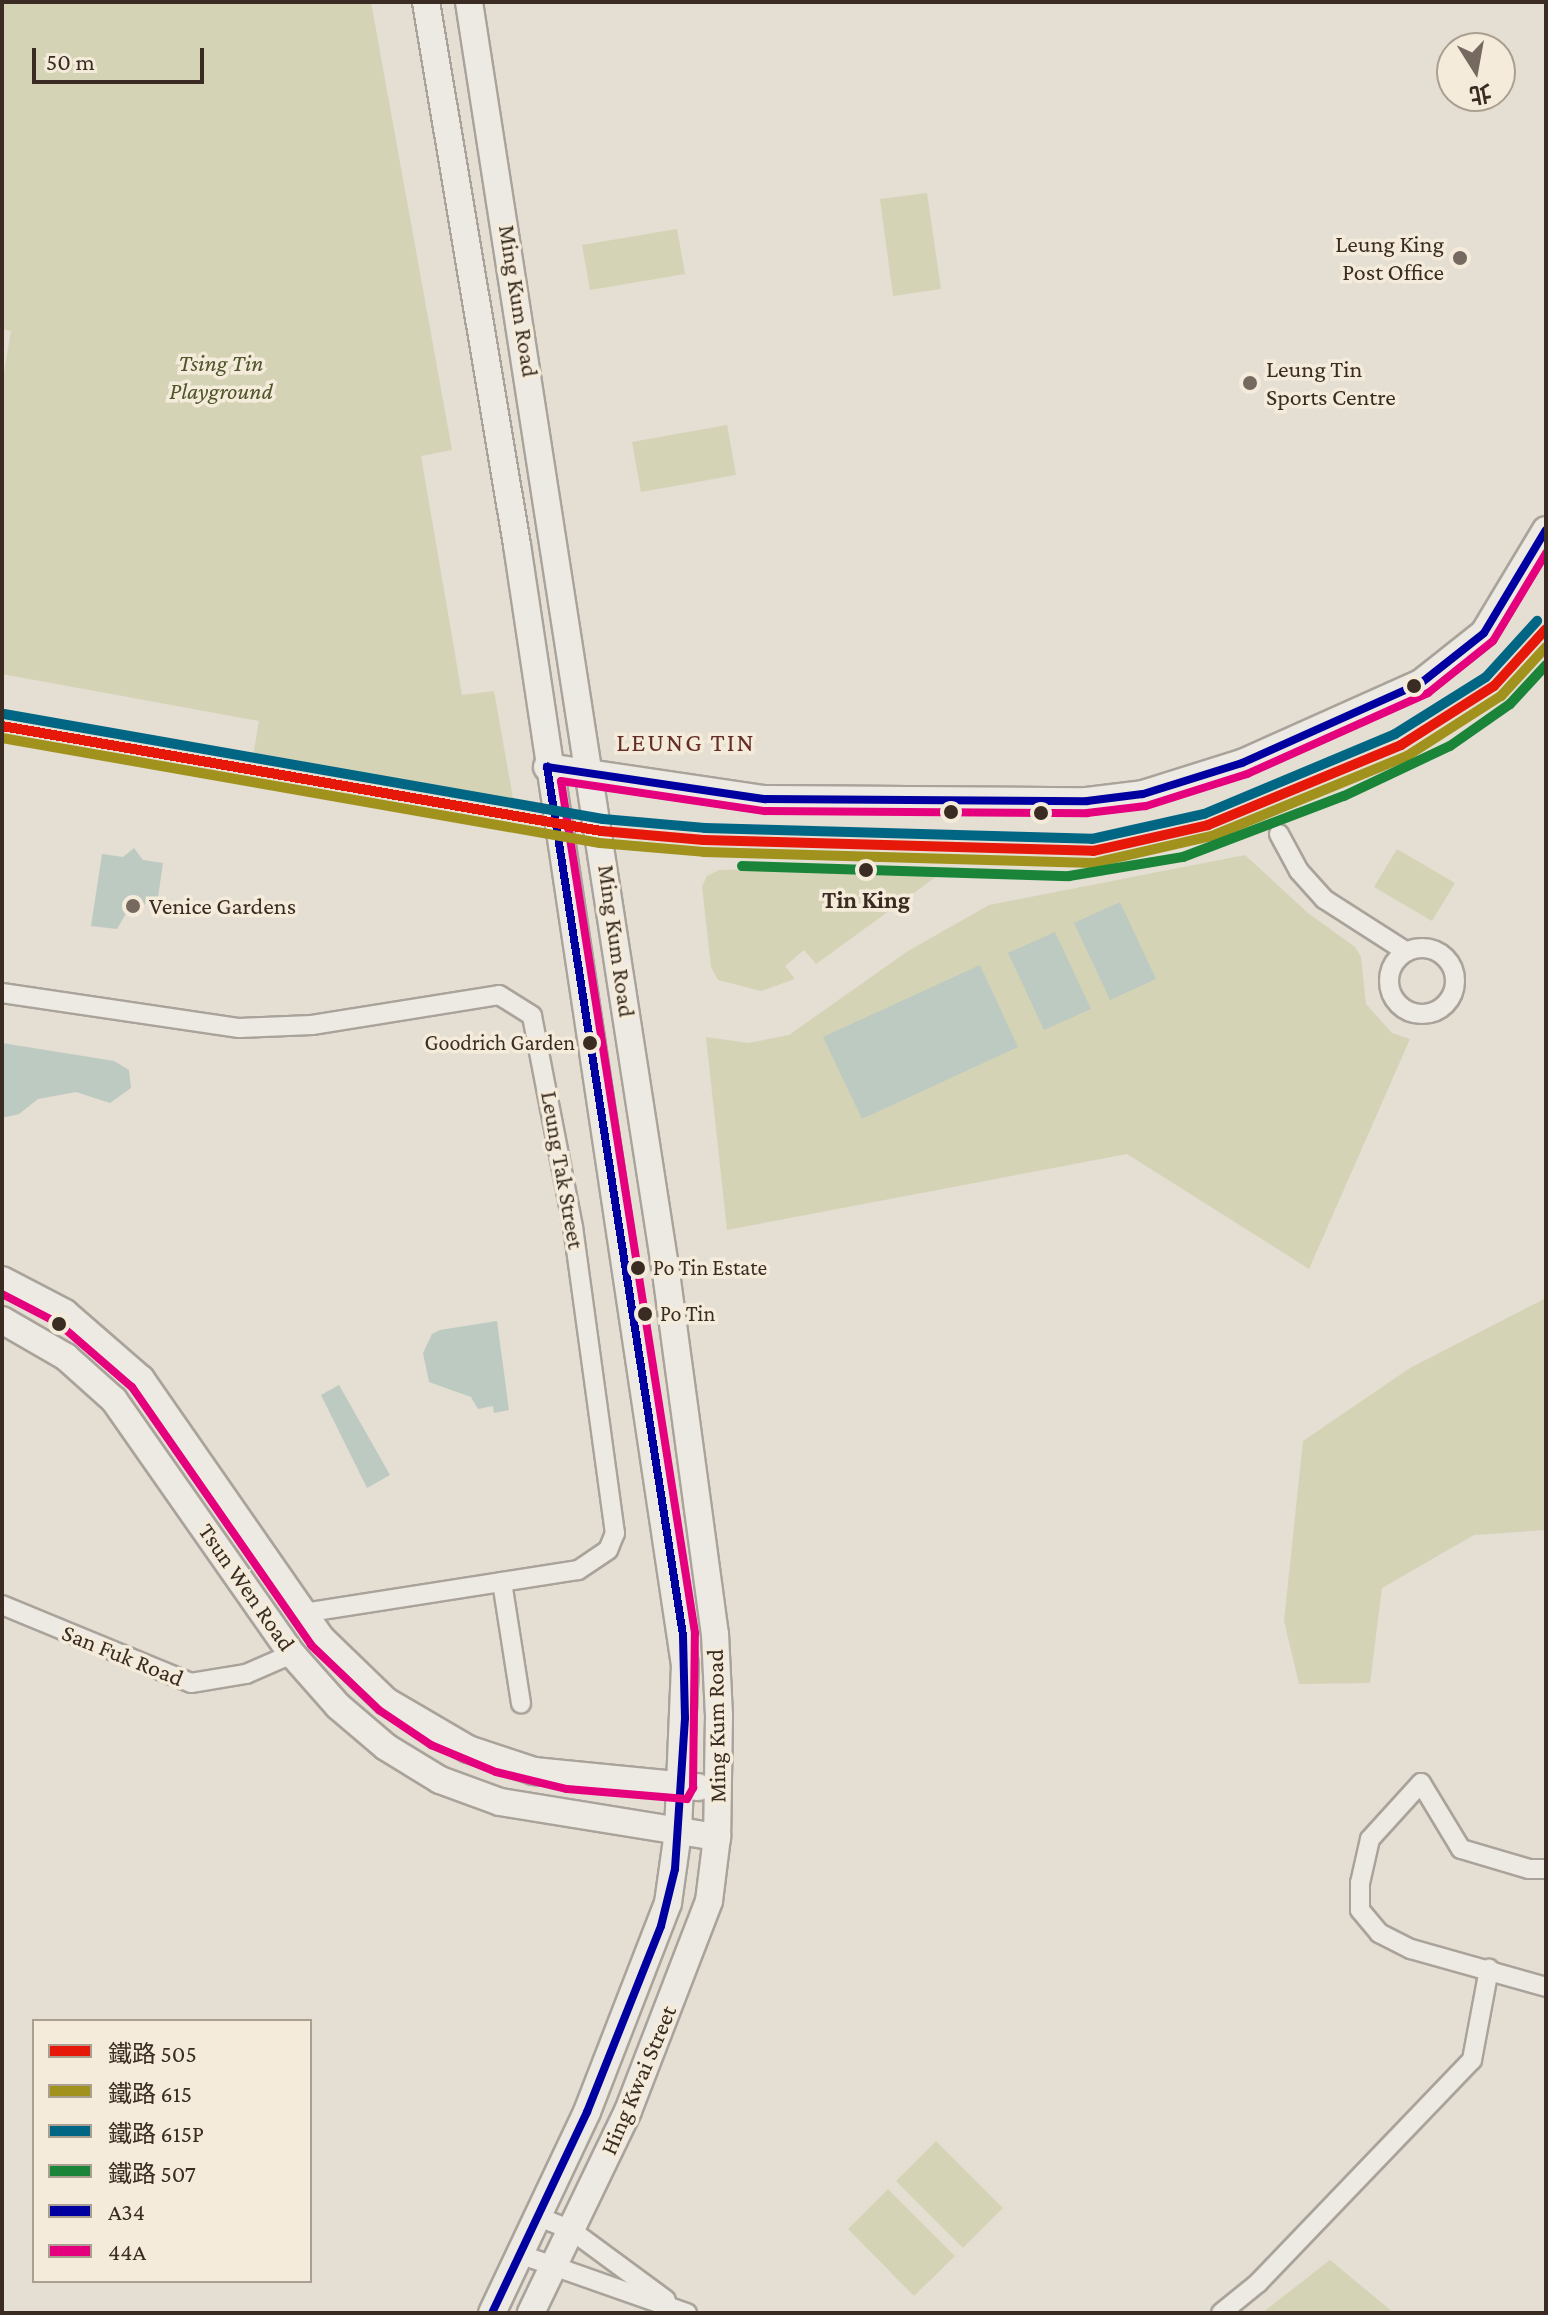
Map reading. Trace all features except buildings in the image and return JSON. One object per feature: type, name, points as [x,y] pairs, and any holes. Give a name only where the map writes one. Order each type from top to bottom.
[{"type":"main road","name":"Ming Kum Road","points":[[426,2],[517,545],[547,767],[683,1635],[678,1832]]},
{"type":"main road","name":"Ming Kum Road","points":[[469,2],[592,775],[715,1634],[717,1837]]},
{"type":"main road","points":[[547,767],[742,798],[789,800],[1087,801],[1176,786],[1367,710],[1443,669],[1466,651],[1500,612],[1546,530]]},
{"type":"main road","name":"Tsun Wen Road","points":[[2,1280],[74,1320],[141,1379],[303,1613],[363,1682],[411,1719],[468,1749],[545,1773],[681,1788],[718,1785]]},
{"type":"main road","name":"Tsun Wen Road","points":[[2,1320],[66,1357],[114,1400],[292,1654],[361,1728],[440,1780],[531,1810],[717,1837]]},
{"type":"main road","name":"Hing Kwai Street","points":[[492,2313],[539,2217],[661,1926],[678,1832]]},
{"type":"main road","name":"Hing Kwai Street","points":[[531,2313],[628,2111],[709,1901],[717,1837]]},
{"type":"street","points":[[1279,834],[1299,871],[1324,899],[1407,952]]},
{"type":"street","name":"Leung Tak Street","points":[[2,993],[239,1028],[312,1025],[499,995],[532,1016],[540,1034],[573,1227],[615,1533],[608,1550],[592,1565],[303,1613]]},
{"type":"street","points":[[502,1582],[521,1704]]},
{"type":"street","name":"San Fuk Road","points":[[2,1605],[191,1683],[246,1674],[292,1654]]},
{"type":"street","points":[[1546,1869],[1529,1869],[1461,1849],[1421,1783],[1370,1839],[1360,1883],[1360,1910],[1369,1923],[1411,1949],[1546,1987]]},
{"type":"street","points":[[1221,2313],[1258,2283],[1472,2060],[1489,1969]]},
{"type":"street","points":[[539,2217],[571,2230],[684,2312]]},
{"type":"street","points":[[522,2255],[684,2312]]},
{"type":"green space","name":"Tsing Tin Playground","points":[[2,2],[371,2],[452,450],[421,456],[462,695],[494,691],[514,804],[253,756],[259,721],[2,674],[2,384],[11,331],[2,329]]},
{"type":"green space","points":[[927,193],[941,289],[893,296],[880,199]]},
{"type":"green space","points":[[677,229],[685,274],[590,290],[582,245]]},
{"type":"green space","points":[[727,425],[736,475],[641,492],[632,442]]},
{"type":"green space","points":[[1397,849],[1455,883],[1432,921],[1374,887]]},
{"type":"green space","points":[[1245,855],[1308,913],[1355,947],[1361,957],[1366,1004],[1392,1033],[1410,1039],[1309,1269],[1127,1154],[727,1230],[706,1037],[748,1043],[789,1035],[908,951],[989,905]]},
{"type":"green space","points":[[719,870],[940,874],[816,964],[804,950],[785,966],[795,979],[761,991],[718,980],[711,967],[702,886],[707,876]]},
{"type":"green space","points":[[1546,1298],[1546,1530],[1474,1535],[1382,1588],[1370,1683],[1299,1684],[1284,1621],[1303,1441],[1410,1368]]},
{"type":"green space","points":[[936,2141],[1003,2208],[963,2248],[896,2181]]},
{"type":"green space","points":[[888,2189],[955,2256],[914,2296],[848,2229]]},
{"type":"green space","points":[[1330,2260],[1394,2313],[1262,2313]]},
{"type":"shaded area","points":[[134,848],[143,860],[163,863],[158,897],[125,915],[117,929],[91,926],[102,854],[123,857]]},
{"type":"shaded area","points":[[1120,902],[1156,979],[1110,1000],[1074,923]]},
{"type":"shaded area","points":[[1055,932],[1091,1009],[1044,1030],[1008,953]]},
{"type":"shaded area","points":[[980,965],[1018,1047],[862,1119],[823,1037]]},
{"type":"shaded area","points":[[2,1043],[114,1061],[129,1070],[131,1088],[110,1103],[76,1092],[38,1099],[19,1114],[2,1118]]},
{"type":"shaded area","points":[[497,1321],[509,1410],[494,1413],[493,1406],[478,1409],[471,1397],[429,1382],[423,1353],[432,1334],[440,1330]]},
{"type":"shaded area","points":[[339,1385],[390,1475],[367,1488],[321,1395]]},
{"type":"rail line","name":"615P","points":[[4,714],[603,819],[705,828],[1092,839],[1204,814],[1395,734],[1486,677],[1537,621]]},
{"type":"rail line","name":"505","points":[[2,726],[601,831],[704,840],[1093,851],[1208,825],[1401,745],[1494,686],[1546,629]]},
{"type":"rail line","name":"615","points":[[2,738],[600,843],[704,852],[1094,863],[1212,836],[1407,756],[1501,696],[1546,647]]},
{"type":"rail line","name":"507","points":[[742,866],[1069,876],[1183,857],[1344,796],[1450,746],[1510,704],[1546,665]]},
{"type":"transit line","name":"A34","points":[[547,767],[765,799],[1087,801],[1143,794],[1242,763],[1421,683],[1484,633],[1546,530]]},
{"type":"transit line","name":"44A","points":[[2,1294],[58,1323],[132,1387],[311,1645],[379,1710],[431,1745],[496,1772],[567,1789],[687,1799],[693,1788],[695,1633],[561,781],[765,811],[1087,813],[1146,806],[1247,774],[1428,693],[1493,641],[1546,553]]},
{"type":"transit line","name":"A34","points":[[492,2313],[587,2112],[661,1926],[675,1869],[685,1718],[683,1635],[547,767]]},
{"type":"place","name":"Leung King Post Office","points":[[1460,258]]},
{"type":"place","name":"Leung Tin Sports Centre","points":[[1250,383]]},
{"type":"place","name":"Tin King","points":[[866,870]]},
{"type":"place","name":"Venice Gardens","points":[[133,906]]},
{"type":"place","name":"Goodrich Garden","points":[[590,1043]]},
{"type":"place","name":"Po Tin Estate","points":[[638,1268]]},
{"type":"place","name":"Po Tin","points":[[645,1314]]},
{"type":"district","name":"LEUNG TIN","points":[[686,743]]}]
